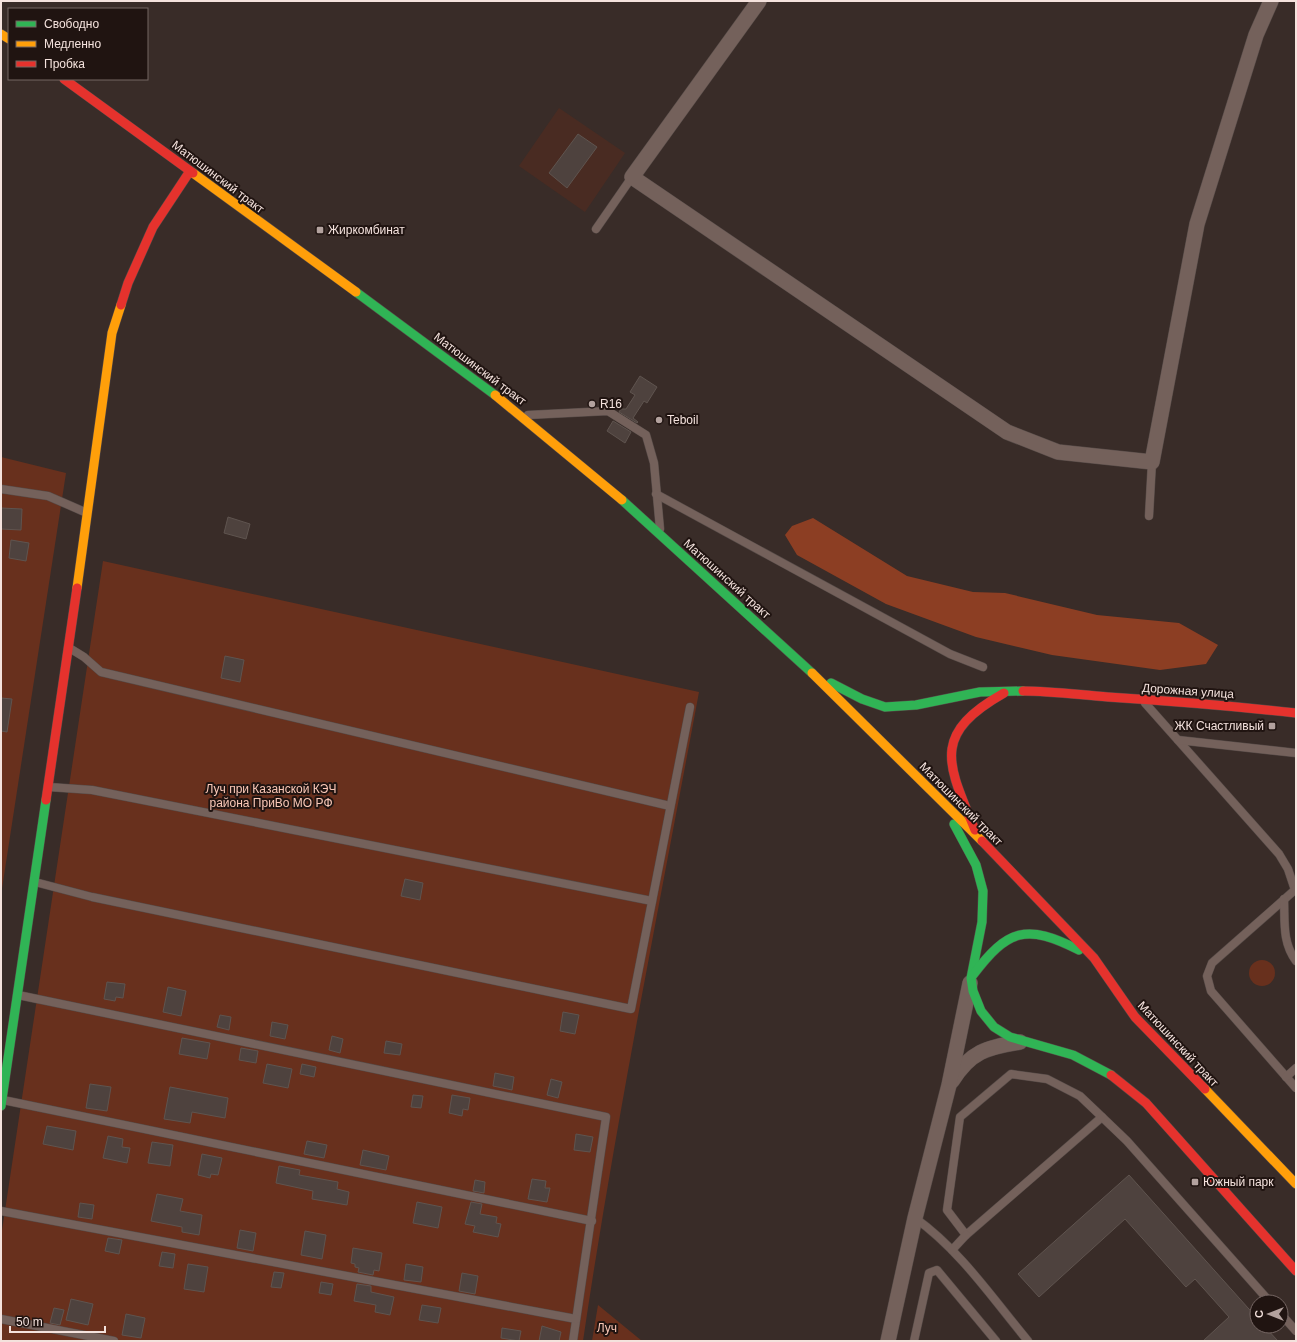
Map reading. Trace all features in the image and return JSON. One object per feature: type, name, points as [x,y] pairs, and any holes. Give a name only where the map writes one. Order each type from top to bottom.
[{"type":"street","points":[[759,1],[632,177],[1007,432],[1058,452],[1152,462],[1197,224],[1256,35],[1271,1]]},
{"type":"street","name":"Матюшинский тракт","points":[[65,80],[461,369],[521,415],[610,489],[813,674],[979,838],[1094,958],[1135,1017],[1296,1184]]},
{"type":"street","points":[[2,1103],[3,1079],[18,995],[88,513],[112,333],[128,283],[153,227],[190,171]]},
{"type":"street","name":"Дорожная улица","points":[[813,674],[862,699],[885,707],[916,706],[980,692],[1046,691],[1079,695],[1215,704],[1296,713]]},
{"type":"street","points":[[979,838],[955,782],[951,767],[951,749],[956,733],[968,717],[984,704],[1006,692]]},
{"type":"street","points":[[888,1341],[915,1218],[949,1085],[983,919],[982,889],[975,861],[941,801]]},
{"type":"street","points":[[971,978],[996,947],[1009,938],[1024,934],[1041,934],[1056,938],[1094,958]]},
{"type":"street","points":[[971,978],[982,1013],[993,1026],[1004,1034],[1020,1042],[1061,1050],[1083,1058],[1107,1071],[1146,1103],[1296,1271]]},
{"type":"street","points":[[949,1085],[960,1067],[977,1053],[993,1046],[1020,1042]]},
{"type":"lane","points":[[596,229],[632,177]]},
{"type":"lane","points":[[521,415],[608,411],[646,435],[654,463],[661,536]]},
{"type":"lane","points":[[1149,516],[1152,462]]},
{"type":"lane","points":[[1,489],[48,496],[88,513]]},
{"type":"lane","points":[[656,494],[950,654],[983,667]]},
{"type":"lane","points":[[68,647],[84,657],[101,672],[670,806]]},
{"type":"lane","points":[[1141,699],[1279,854],[1288,869],[1295,889],[1212,963],[1207,976],[1211,991],[1296,1088]]},
{"type":"lane","points":[[34,882],[92,897],[631,1008],[690,707]]},
{"type":"lane","points":[[1178,740],[1296,753]]},
{"type":"lane","points":[[48,787],[92,790],[652,901]]},
{"type":"lane","points":[[1284,899],[1286,942],[1288,949],[1296,961]]},
{"type":"lane","points":[[18,995],[606,1117],[592,1221],[573,1341]]},
{"type":"lane","points":[[1286,1077],[1296,1068]]},
{"type":"lane","points":[[966,1235],[946,1210],[960,1117],[1011,1074],[1047,1079],[1080,1096],[1127,1141],[1263,1294]]},
{"type":"lane","points":[[2,1103],[592,1221]]},
{"type":"lane","points":[[952,1250],[966,1235],[1102,1117]]},
{"type":"lane","points":[[1,1211],[576,1319]]},
{"type":"lane","points":[[915,1218],[934,1232],[952,1250],[1028,1341]]},
{"type":"lane","points":[[914,1341],[929,1273],[936,1270],[996,1341]]},
{"type":"lane","points":[[1,1319],[114,1341]]},
{"type":"lane","points":[[1289,1323],[1296,1331]]},
{"type":"shaded area","points":[[559,108],[625,153],[585,212],[519,166]]},
{"type":"shaded area","points":[[813,518],[907,576],[973,592],[1005,593],[1097,615],[1179,623],[1218,645],[1206,664],[1160,670],[1052,655],[976,637],[886,604],[797,555],[785,535],[792,526]]},
{"type":"green space","points":[[1,457],[66,473],[1,895]]},
{"type":"green space","name":"Луч при Казанской КЭЧ района ПриВо МО РФ","points":[[103,561],[699,692],[623,1097],[583,1341],[1,1341],[1,1237]]},
{"type":"green space","points":[[1262,960],[1271,964],[1275,973],[1271,982],[1262,986],[1253,982],[1249,973],[1253,964]]},
{"type":"green space","name":"Луч","points":[[598,1305],[642,1341],[592,1341]]},
{"type":"building","points":[[578,134],[597,147],[567,188],[549,173]]},
{"type":"building","points":[[640,376],[657,387],[647,403],[644,401],[633,418],[638,422],[637,423],[619,412],[621,409],[626,409],[635,395],[630,392]]},
{"type":"building","points":[[613,421],[631,432],[625,443],[607,431]]},
{"type":"building","points":[[1,508],[22,509],[21,530],[1,529]]},
{"type":"building","points":[[228,517],[250,524],[246,539],[224,533]]},
{"type":"building","points":[[11,540],[29,543],[26,561],[9,558]]},
{"type":"building","points":[[225,656],[244,660],[240,682],[221,678]]},
{"type":"building","points":[[1,698],[12,699],[7,732],[1,731]]},
{"type":"building","points":[[405,879],[423,883],[420,900],[401,896]]},
{"type":"building","points":[[107,982],[125,984],[123,998],[116,997],[115,1001],[104,999]]},
{"type":"building","points":[[168,987],[186,991],[181,1016],[163,1012]]},
{"type":"building","points":[[563,1012],[579,1015],[575,1034],[560,1031]]},
{"type":"building","points":[[220,1015],[231,1017],[229,1030],[217,1027]]},
{"type":"building","points":[[272,1022],[288,1025],[285,1039],[270,1036]]},
{"type":"building","points":[[332,1036],[343,1039],[340,1053],[329,1050]]},
{"type":"building","points":[[182,1038],[210,1043],[207,1059],[179,1054]]},
{"type":"building","points":[[386,1041],[402,1044],[400,1055],[384,1053]]},
{"type":"building","points":[[241,1048],[258,1051],[256,1063],[239,1060]]},
{"type":"building","points":[[267,1064],[292,1069],[288,1088],[263,1083]]},
{"type":"building","points":[[302,1064],[316,1067],[314,1077],[300,1074]]},
{"type":"building","points":[[495,1073],[514,1077],[512,1090],[493,1086]]},
{"type":"building","points":[[551,1079],[562,1082],[558,1098],[547,1095]]},
{"type":"building","points":[[90,1084],[111,1087],[107,1111],[86,1108]]},
{"type":"building","points":[[170,1087],[228,1098],[225,1118],[192,1112],[190,1123],[164,1119]]},
{"type":"building","points":[[413,1095],[423,1096],[421,1108],[411,1107]]},
{"type":"building","points":[[452,1095],[470,1098],[468,1110],[463,1109],[462,1116],[449,1113]]},
{"type":"building","points":[[47,1126],[76,1131],[73,1150],[43,1144]]},
{"type":"building","points":[[576,1134],[593,1137],[590,1152],[574,1150]]},
{"type":"building","points":[[108,1136],[123,1139],[122,1147],[130,1148],[127,1163],[103,1158]]},
{"type":"building","points":[[307,1141],[327,1145],[324,1158],[304,1154]]},
{"type":"building","points":[[152,1142],[173,1145],[170,1166],[148,1163]]},
{"type":"building","points":[[363,1150],[389,1156],[386,1170],[360,1165]]},
{"type":"building","points":[[202,1154],[222,1158],[218,1175],[211,1174],[210,1178],[198,1175]]},
{"type":"building","points":[[279,1166],[300,1170],[299,1175],[338,1182],[337,1189],[349,1192],[347,1205],[312,1199],[313,1191],[276,1183]]},
{"type":"building","points":[[1129,1175],[1249,1309],[1249,1334],[1271,1334],[1278,1341],[1203,1341],[1229,1317],[1195,1279],[1186,1287],[1125,1219],[1039,1297],[1018,1274]]},
{"type":"building","points":[[532,1179],[546,1181],[545,1188],[550,1188],[547,1202],[528,1199]]},
{"type":"building","points":[[475,1180],[485,1182],[484,1193],[473,1191]]},
{"type":"building","points":[[157,1194],[183,1199],[180,1211],[202,1215],[199,1235],[182,1232],[182,1227],[151,1221]]},
{"type":"building","points":[[417,1202],[442,1207],[438,1228],[413,1223]]},
{"type":"building","points":[[471,1202],[482,1204],[480,1214],[497,1217],[496,1223],[501,1224],[498,1237],[473,1232],[475,1226],[465,1224]]},
{"type":"building","points":[[80,1203],[94,1205],[92,1219],[78,1217]]},
{"type":"building","points":[[240,1230],[256,1233],[253,1251],[237,1248]]},
{"type":"building","points":[[305,1231],[326,1235],[322,1259],[301,1255]]},
{"type":"building","points":[[108,1238],[122,1240],[119,1254],[105,1251]]},
{"type":"building","points":[[353,1248],[382,1253],[379,1271],[374,1270],[373,1275],[358,1272],[359,1268],[355,1267],[355,1264],[351,1263]]},
{"type":"building","points":[[162,1252],[175,1254],[173,1268],[159,1266]]},
{"type":"building","points":[[188,1264],[208,1267],[204,1292],[184,1289]]},
{"type":"building","points":[[406,1264],[423,1267],[421,1282],[404,1280]]},
{"type":"building","points":[[274,1272],[284,1273],[281,1288],[271,1287]]},
{"type":"building","points":[[462,1273],[478,1276],[475,1294],[459,1291]]},
{"type":"building","points":[[321,1282],[333,1284],[331,1295],[319,1293]]},
{"type":"building","points":[[357,1284],[371,1286],[371,1292],[394,1297],[390,1315],[375,1312],[376,1305],[354,1301]]},
{"type":"building","points":[[71,1299],[93,1304],[88,1325],[66,1320]]},
{"type":"building","points":[[422,1305],[441,1308],[438,1323],[419,1320]]},
{"type":"building","points":[[54,1308],[64,1310],[60,1325],[50,1323]]},
{"type":"building","points":[[126,1314],[145,1318],[141,1338],[122,1335]]},
{"type":"building","points":[[542,1326],[561,1332],[559,1341],[539,1341]]},
{"type":"building","points":[[502,1328],[521,1331],[519,1341],[501,1338]]},
{"type":"traffic: fast","points":[[356,292],[495,395]]},
{"type":"traffic: fast","points":[[622,500],[812,673]]},
{"type":"traffic: fast","points":[[831,683],[862,699],[885,707],[916,705],[980,692],[1023,691]]},
{"type":"traffic: fast","points":[[1,1106],[46,800]]},
{"type":"traffic: fast","points":[[954,824],[976,865],[983,891],[982,922],[971,978],[973,991],[981,1011],[994,1027],[1010,1037],[1073,1055],[1111,1075]]},
{"type":"traffic: fast","points":[[973,975],[997,948],[1008,940],[1019,935],[1031,934],[1045,936],[1061,941],[1079,950]]},
{"type":"traffic: slow","points":[[1,34],[8,38]]},
{"type":"traffic: slow","points":[[193,173],[356,292]]},
{"type":"traffic: slow","points":[[77,588],[112,333],[121,305]]},
{"type":"traffic: slow","points":[[495,395],[622,500]]},
{"type":"traffic: slow","points":[[812,673],[982,841]]},
{"type":"traffic: slow","points":[[1205,1089],[1296,1184]]},
{"type":"traffic: jam","points":[[65,80],[193,173]]},
{"type":"traffic: jam","points":[[121,305],[128,283],[153,227],[190,171]]},
{"type":"traffic: jam","points":[[46,800],[77,588]]},
{"type":"traffic: jam","points":[[1023,691],[1055,692],[1296,713]]},
{"type":"traffic: jam","points":[[975,830],[965,807],[953,769],[952,752],[955,737],[964,723],[980,708],[1004,693]]},
{"type":"traffic: jam","points":[[982,841],[1094,958],[1135,1017],[1205,1089]]},
{"type":"traffic: jam","points":[[1111,1075],[1146,1103],[1296,1271]]},
{"type":"place","name":"Жиркомбинат","points":[[320,230]]},
{"type":"place","name":"R16","points":[[592,404]]},
{"type":"place","name":"Teboil","points":[[659,420]]},
{"type":"place","name":"ЖК Счастливый","points":[[1272,726]]},
{"type":"place","name":"Южный парк","points":[[1195,1182]]}]
